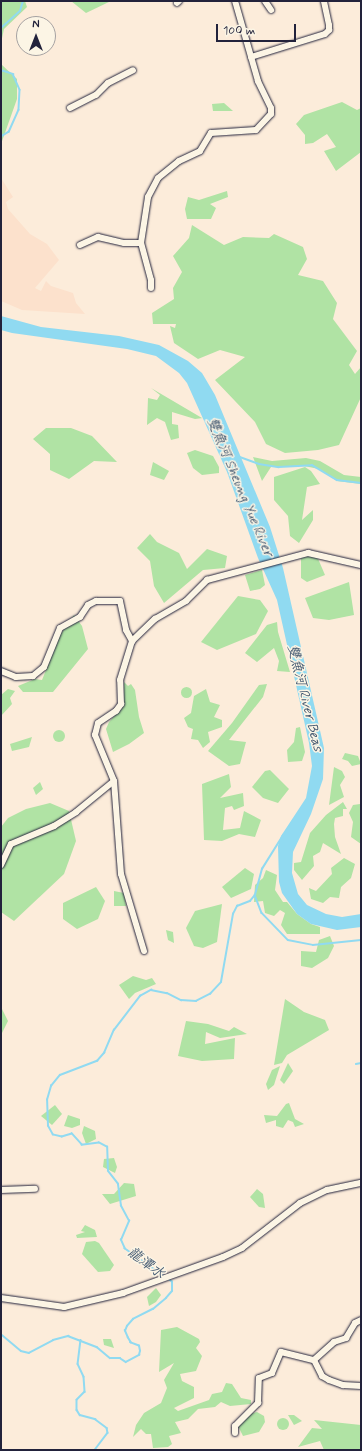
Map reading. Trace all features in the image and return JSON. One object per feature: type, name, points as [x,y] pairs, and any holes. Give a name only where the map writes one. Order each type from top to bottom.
[{"type":"street","points":[[151,288],[151,280],[141,243],[148,197],[158,178],[179,161],[200,151],[211,133],[256,130],[268,120],[271,108],[258,81],[235,1]]},
{"type":"street","points":[[265,1],[271,10]]},
{"type":"street","points":[[251,57],[325,34],[329,30],[329,25],[324,1]]},
{"type":"street","points":[[70,108],[96,95],[108,83],[133,70]]},
{"type":"street","points":[[80,245],[98,237],[124,243],[141,243]]},
{"type":"street","points":[[144,951],[121,874],[114,781],[96,739],[95,730],[98,723],[116,711],[121,704],[120,680],[132,641],[155,619],[186,600],[207,580],[314,553],[361,565]]},
{"type":"street","points":[[1,671],[16,677],[33,676],[44,667],[60,628],[80,617],[88,605],[96,601],[120,601],[126,630],[132,641]]},
{"type":"street","points":[[1,865],[11,844],[54,826],[71,816],[114,781]]},
{"type":"street","points":[[1,1298],[43,1306],[69,1306],[102,1300],[176,1276],[242,1248],[300,1203],[327,1190],[361,1182]]},
{"type":"street","points":[[1,1190],[35,1189]]},
{"type":"street","points":[[314,1360],[334,1342],[346,1338],[355,1323],[361,1320]]},
{"type":"street","points":[[235,1434],[235,1426],[258,1403],[259,1378],[272,1373],[279,1353],[284,1351],[314,1360],[322,1376],[337,1384],[361,1386]]},
{"type":"shaded area","points":[[1,178],[13,197],[6,202],[8,209],[30,234],[47,244],[59,260],[35,288],[41,291],[46,281],[51,286],[73,293],[76,303],[85,314],[22,310],[1,301]]},
{"type":"green space","points":[[1,1],[25,1],[27,7],[4,29],[1,43]]},
{"type":"green space","points":[[71,1],[111,1],[86,13]]},
{"type":"green space","points":[[1,64],[17,79],[17,99],[1,144]]},
{"type":"green space","points":[[342,102],[357,110],[361,108],[361,152],[336,171],[324,151],[336,147],[327,134],[313,143],[305,144],[305,135],[296,124],[304,115]]},
{"type":"green space","points":[[224,103],[233,111],[213,111],[212,104]]},
{"type":"green space","points":[[227,191],[228,197],[210,204],[216,208],[211,219],[187,219],[185,209],[188,197],[199,200]]},
{"type":"green space","points":[[192,225],[224,245],[243,237],[269,238],[274,234],[303,247],[307,259],[298,275],[323,281],[337,303],[333,319],[357,351],[349,365],[355,374],[361,367],[361,397],[339,445],[318,450],[285,453],[266,444],[255,422],[215,380],[245,357],[220,350],[198,359],[174,343],[170,326],[175,328],[176,324],[153,324],[152,313],[174,299],[173,288],[182,272],[173,256],[189,238]]},
{"type":"green space","points":[[151,388],[203,418],[195,419],[172,412],[172,424],[178,425],[179,438],[171,440],[165,422],[157,418],[147,425],[148,398],[157,400],[160,395]]},
{"type":"green space","points":[[46,428],[71,428],[92,436],[117,462],[94,461],[69,479],[50,470],[50,454],[33,439]]},
{"type":"green space","points":[[195,450],[213,456],[219,467],[219,473],[202,475],[193,468],[187,453]]},
{"type":"green space","points":[[253,457],[272,461],[306,458],[320,461],[344,475],[361,477],[361,484],[337,481],[319,469],[304,466],[271,467],[262,481]]},
{"type":"green space","points":[[153,462],[169,471],[164,480],[150,475]]},
{"type":"green space","points":[[305,467],[311,471],[320,484],[307,487],[302,520],[313,510],[313,520],[299,543],[290,536],[288,516],[274,500],[274,477]]},
{"type":"green space","points":[[150,534],[157,542],[179,553],[187,569],[207,549],[227,556],[225,568],[203,570],[164,603],[154,586],[150,561],[137,548]]},
{"type":"green space","points":[[316,554],[325,575],[307,582],[301,578],[301,558]]},
{"type":"green space","points":[[262,570],[265,585],[260,589],[250,591],[245,575]]},
{"type":"green space","points":[[349,582],[354,615],[329,620],[313,618],[305,598]]},
{"type":"green space","points":[[238,596],[260,600],[268,611],[256,634],[217,650],[201,642]]},
{"type":"green space","points":[[74,615],[82,626],[88,649],[53,692],[23,692],[18,686],[35,679],[42,680],[60,635]]},
{"type":"green space","points":[[277,622],[278,632],[290,672],[277,671],[279,661],[274,648],[257,662],[245,653],[267,625]]},
{"type":"green space","points":[[124,682],[128,686],[131,684],[135,690],[139,717],[144,733],[129,744],[113,752],[106,729],[109,722],[124,705]]},
{"type":"green space","points":[[267,684],[263,697],[229,740],[246,742],[240,764],[229,766],[208,751],[232,723],[259,685]]},
{"type":"green space","points":[[186,686],[190,688],[192,692],[190,696],[186,698],[182,696],[180,692],[182,688]]},
{"type":"green space","points":[[8,689],[15,691],[10,698],[12,704],[1,716],[1,695]]},
{"type":"green space","points":[[206,689],[210,702],[220,705],[214,717],[222,720],[222,727],[208,732],[210,742],[203,748],[198,740],[191,739],[193,729],[188,727],[184,718],[191,713],[194,696]]},
{"type":"green space","points":[[300,727],[305,752],[302,761],[288,762],[287,750],[294,742],[296,728]]},
{"type":"green space","points":[[59,730],[63,732],[65,736],[63,740],[59,742],[55,740],[53,736],[55,732]]},
{"type":"green space","points":[[32,737],[29,747],[12,751],[10,744]]},
{"type":"green space","points":[[345,753],[358,756],[361,764],[352,766],[348,761],[342,759]]},
{"type":"green space","points":[[334,767],[342,771],[345,777],[340,785],[344,797],[329,805]]},
{"type":"green space","points":[[270,770],[289,789],[278,803],[263,798],[252,787],[265,771]]},
{"type":"green space","points":[[229,774],[231,787],[220,798],[243,793],[244,806],[234,810],[232,806],[225,808],[223,830],[240,828],[244,811],[261,820],[255,837],[239,834],[222,841],[204,840],[202,784]]},
{"type":"green space","points":[[40,782],[43,789],[36,795],[33,788]]},
{"type":"green space","points":[[343,802],[347,809],[343,809],[343,816],[335,818],[334,824],[335,837],[341,854],[323,843],[320,852],[313,856],[314,866],[302,880],[294,870],[294,863],[301,862],[310,833],[326,815]]},
{"type":"green space","points":[[50,803],[69,811],[76,841],[64,874],[14,921],[1,912],[1,827],[8,818],[26,809]]},
{"type":"green space","points":[[360,804],[361,844],[351,837],[353,822],[349,813],[353,805]]},
{"type":"green space","points":[[344,858],[355,864],[351,878],[341,887],[339,898],[330,897],[323,903],[311,899],[309,888],[316,891],[332,874],[331,868]]},
{"type":"green space","points":[[245,868],[254,874],[251,889],[231,898],[222,887]]},
{"type":"green space","points":[[266,870],[277,875],[275,890],[283,902],[287,902],[297,914],[311,924],[320,927],[320,934],[287,934],[281,925],[285,913],[280,910],[274,916],[265,913],[263,901],[254,902],[255,885],[263,878]]},
{"type":"green space","points":[[96,887],[105,901],[98,919],[77,929],[63,919],[63,903]]},
{"type":"green space","points":[[114,891],[124,893],[126,906],[114,906]]},
{"type":"green space","points":[[222,904],[217,942],[203,948],[194,946],[186,928],[195,911]]},
{"type":"green space","points":[[166,930],[173,932],[174,943],[168,940]]},
{"type":"green space","points":[[330,936],[334,946],[328,958],[312,968],[301,966],[301,951],[316,952],[319,940]]},
{"type":"green space","points":[[133,976],[146,980],[152,978],[156,984],[135,993],[129,999],[119,985]]},
{"type":"green space","points":[[285,999],[304,1012],[325,1020],[329,1030],[287,1055],[282,1063],[274,1065]]},
{"type":"green space","points":[[1,1007],[8,1021],[1,1035]]},
{"type":"green space","points":[[186,1021],[208,1024],[229,1031],[234,1027],[247,1034],[220,1038],[206,1032],[205,1044],[235,1038],[234,1059],[202,1061],[178,1056]]},
{"type":"green space","points":[[288,1063],[293,1071],[284,1084],[280,1080]]},
{"type":"green space","points":[[280,1066],[274,1085],[268,1090],[266,1084],[272,1070]]},
{"type":"green space","points":[[289,1103],[295,1119],[304,1124],[295,1127],[293,1122],[288,1120],[283,1128],[276,1126],[276,1120],[266,1123],[264,1115],[277,1116],[286,1104]]},
{"type":"green space","points":[[55,1105],[62,1114],[52,1125],[41,1116]]},
{"type":"green space","points":[[68,1115],[80,1119],[80,1125],[72,1128],[64,1126]]},
{"type":"green space","points":[[84,1126],[95,1131],[96,1139],[86,1144],[82,1133]]},
{"type":"green space","points":[[114,1158],[117,1167],[115,1173],[103,1167],[104,1159]]},
{"type":"green space","points":[[124,1183],[134,1184],[136,1196],[110,1204],[102,1194],[114,1194]]},
{"type":"green space","points":[[257,1189],[263,1194],[265,1208],[259,1207],[250,1197]]},
{"type":"green space","points":[[85,1225],[95,1230],[97,1237],[77,1238],[76,1235],[85,1232],[81,1231]]},
{"type":"green space","points":[[95,1241],[99,1243],[114,1265],[110,1271],[98,1272],[82,1254],[86,1242]]},
{"type":"green space","points":[[156,1288],[161,1295],[156,1302],[149,1306],[147,1297]]},
{"type":"green space","points":[[177,1327],[199,1339],[200,1342],[196,1348],[202,1356],[196,1371],[180,1374],[182,1381],[194,1387],[194,1398],[174,1408],[178,1411],[209,1400],[212,1394],[222,1392],[226,1383],[232,1384],[241,1398],[251,1400],[251,1404],[230,1406],[221,1402],[215,1407],[198,1409],[188,1419],[175,1422],[181,1433],[169,1436],[172,1444],[168,1447],[153,1448],[151,1434],[146,1434],[141,1429],[133,1437],[136,1425],[144,1413],[161,1403],[167,1388],[164,1380],[174,1363],[159,1372],[161,1330]]},
{"type":"green space","points":[[103,1339],[111,1339],[114,1348],[104,1345]]},
{"type":"green space","points":[[257,1412],[264,1416],[265,1422],[259,1432],[243,1436],[238,1426],[250,1414]]},
{"type":"green space","points":[[288,1415],[294,1415],[302,1421],[294,1425]]},
{"type":"green space","points":[[281,1418],[285,1418],[289,1424],[285,1430],[281,1430],[277,1426],[277,1422]]},
{"type":"green space","points":[[314,1420],[361,1425],[361,1450],[324,1450],[320,1441],[298,1447],[312,1428],[322,1429]]},
{"type":"water","points":[[1,316],[41,327],[119,336],[159,345],[188,361],[202,373],[215,395],[270,527],[283,568],[324,748],[323,779],[311,814],[293,852],[292,873],[298,894],[307,905],[326,914],[342,917],[361,914],[361,927],[337,930],[311,924],[297,914],[282,893],[279,882],[278,846],[281,836],[306,798],[312,766],[309,743],[277,600],[258,558],[227,472],[187,383],[179,373],[156,356],[127,349],[12,333],[1,330]]},
{"type":"waterway","points":[[1,28],[20,11],[23,1]]},
{"type":"waterway","points":[[1,70],[13,74],[20,90],[19,110],[9,132],[1,137]]},
{"type":"waterway","name":"雙魚河 Sheung Yue River","points":[[240,457],[259,464],[279,467],[312,465],[337,480],[361,483]]},
{"type":"waterway","points":[[163,1276],[125,1249],[121,1240],[129,1221],[121,1206],[118,1184],[108,1171],[107,1147],[99,1143],[82,1145],[72,1134],[62,1137],[53,1135],[48,1126],[47,1100],[51,1086],[60,1075],[97,1061],[104,1053],[114,1030],[140,996],[151,990],[167,993],[181,1000],[196,1001],[210,994],[221,982],[233,914],[237,906],[250,901],[255,895],[262,869],[283,835]]},
{"type":"waterway","points":[[255,895],[262,913],[288,940],[313,945],[361,940]]},
{"type":"waterway","points":[[356,1064],[361,1063]]},
{"type":"waterway","name":"龍潭水","points":[[1,1334],[21,1351],[29,1353],[53,1340],[68,1336],[97,1347],[110,1358],[120,1358],[126,1362],[139,1355],[140,1351],[139,1346],[131,1343],[128,1338],[125,1331],[127,1326],[133,1319],[153,1309],[166,1298],[172,1291],[172,1282],[168,1279]]},
{"type":"waterway","points":[[81,1340],[78,1364],[84,1377],[85,1392],[77,1400],[77,1410],[80,1415],[95,1419],[107,1428],[108,1433],[95,1450]]},
{"type":"water label","name":"雙魚河 River Beas","points":[[305,698]]}]
